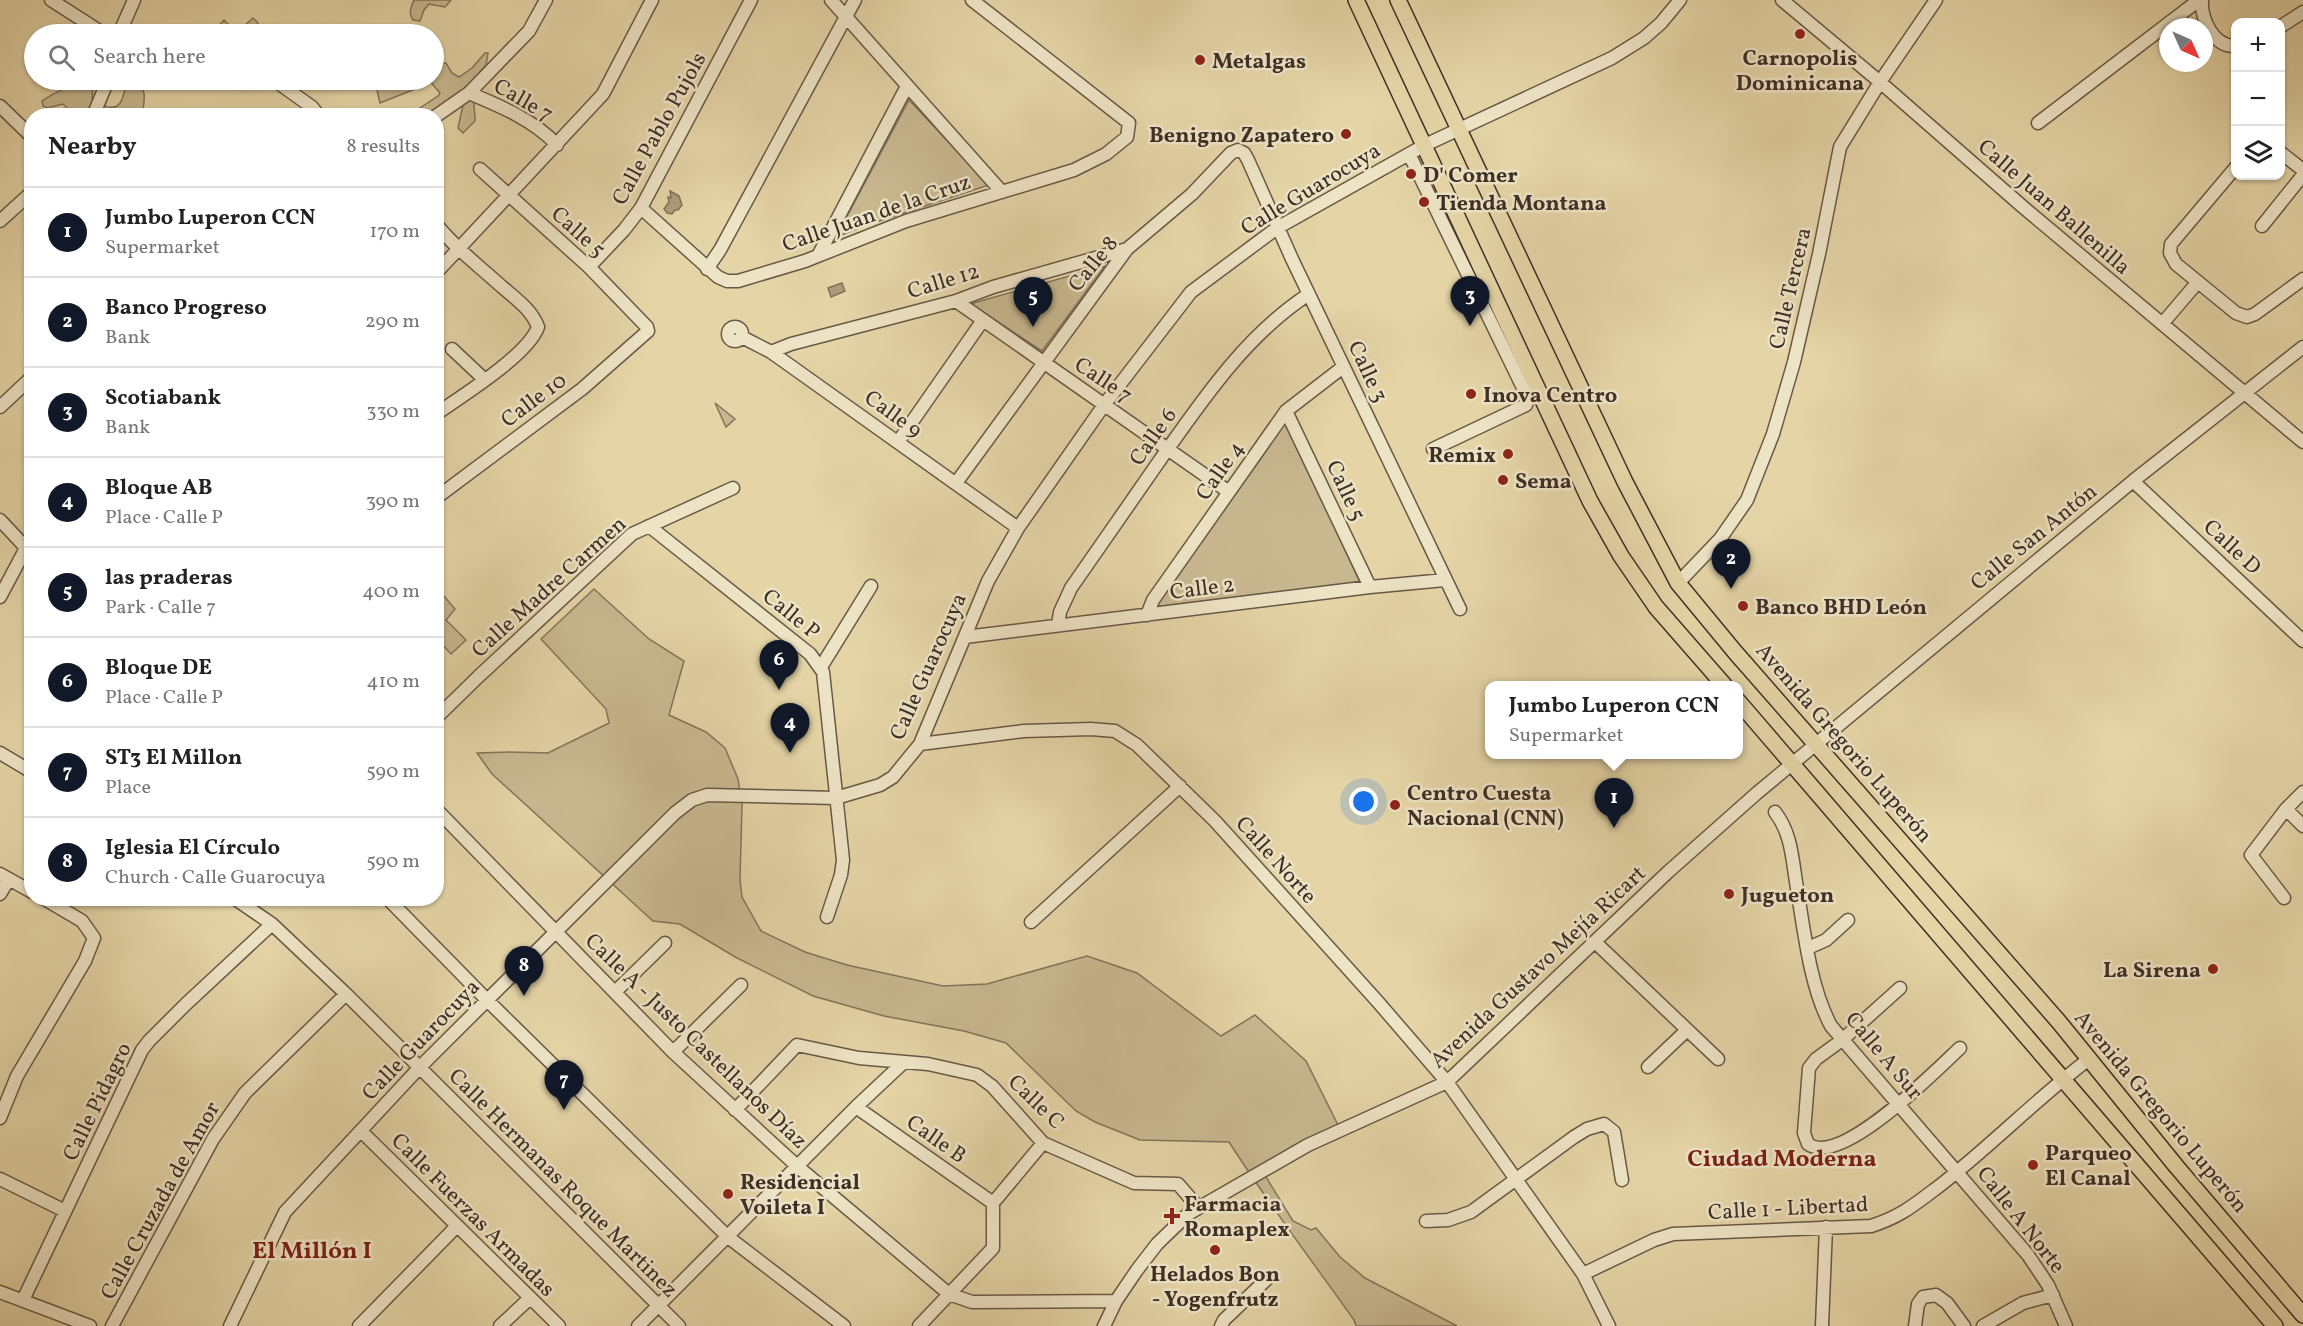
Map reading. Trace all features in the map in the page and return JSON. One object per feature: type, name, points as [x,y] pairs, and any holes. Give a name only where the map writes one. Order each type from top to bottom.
[{"type":"main road","points":[[1356,0],[1590,501],[1621,556],[1656,607],[1721,681]]},
{"type":"main road","name":"Avenida Gregorio Luperón","points":[[1398,0],[1625,482],[1678,583],[1735,652],[1816,742],[2089,1059],[2176,1166],[2303,1315]]},
{"type":"main road","points":[[1743,707],[2275,1326]]},
{"type":"street","points":[[51,0],[88,24]]},
{"type":"street","points":[[123,24],[134,0]]},
{"type":"street","points":[[444,110],[469,93],[529,32],[546,0]]},
{"type":"street","points":[[444,264],[603,94],[652,0]]},
{"type":"street","name":"Calle Pablo Pujols","points":[[589,267],[624,230],[640,208],[752,0]]},
{"type":"street","points":[[831,0],[1002,192]]},
{"type":"street","points":[[707,269],[855,0]]},
{"type":"street","name":"Calle Juan de la Cruz","points":[[640,208],[707,269],[728,281],[738,281],[805,261],[906,221],[1074,170],[1093,162],[1127,137],[1129,123],[972,0]]},
{"type":"street","name":"Calle Guarocuya","points":[[230,1326],[285,1212],[420,1067],[675,813],[692,800],[707,795],[836,798],[880,785],[892,777],[920,744],[988,581],[1018,528],[1104,405],[1191,292],[1277,228],[1425,144],[1612,58],[1644,38],[1661,23],[1680,0]]},
{"type":"street","name":"Calle Juan Ballenilla","points":[[1782,0],[2303,442]]},
{"type":"street","name":"Calle Tercera","points":[[1678,583],[1720,539],[1747,500],[1773,434],[1794,362],[1819,254],[1840,147],[1880,82],[1936,0]]},
{"type":"street","points":[[2038,123],[2201,0],[2204,20],[2218,40],[2231,46]]},
{"type":"street","points":[[2285,24],[2303,12]]},
{"type":"street","points":[[819,254],[907,86]]},
{"type":"street","points":[[96,108],[104,90]]},
{"type":"street","points":[[288,90],[313,108]]},
{"type":"street","name":"Calle 7","points":[[469,93],[495,104],[544,131],[557,145]]},
{"type":"street","points":[[0,105],[24,129]]},
{"type":"street","name":"Calle 3","points":[[1241,150],[1248,160],[1277,228],[1460,609]]},
{"type":"street","name":"Calle 8","points":[[956,483],[1127,249],[1192,194],[1231,153],[1241,150]]},
{"type":"street","points":[[1409,154],[1528,398],[1526,405],[1433,449]]},
{"type":"street","points":[[2262,226],[2303,171],[2285,156]]},
{"type":"street","name":"Calle 5","points":[[480,169],[589,267],[647,327]]},
{"type":"street","points":[[2231,172],[2171,244],[2170,253],[2176,264],[2236,313],[2247,317],[2301,285]]},
{"type":"street","points":[[0,222],[24,200]]},
{"type":"street","points":[[444,232],[535,318],[538,327],[535,336],[485,380],[444,408]]},
{"type":"street","name":"Calle 12","points":[[771,352],[791,344],[956,301],[993,287],[1127,249]]},
{"type":"street","points":[[2162,324],[2197,283]]},
{"type":"street","name":"Calle 6","points":[[1058,626],[1064,602],[1071,588],[1168,448],[1226,370],[1271,324],[1309,294]]},
{"type":"street","name":"Calle 7","points":[[956,301],[1229,492]]},
{"type":"street","points":[[898,442],[983,320]]},
{"type":"street","name":"Calle 10","points":[[444,492],[582,388],[647,334],[647,327]]},
{"type":"street","name":"Calle 9","points":[[742,337],[771,352],[1018,528]]},
{"type":"street","name":"Calle San Antón","points":[[1792,763],[2133,481],[2303,347]]},
{"type":"street","points":[[452,349],[485,380]]},
{"type":"street","name":"Calle 4","points":[[1147,615],[1153,600],[1286,411],[1343,367]]},
{"type":"street","points":[[0,407],[24,384]]},
{"type":"street","name":"Calle 5","points":[[1286,411],[1370,587]]},
{"type":"street","name":"Calle D","points":[[2133,481],[2303,641]]},
{"type":"street","name":"Calle Madre Carmen","points":[[444,710],[632,534],[733,488]]},
{"type":"street","points":[[0,520],[24,542]]},
{"type":"street","name":"Calle P","points":[[649,526],[810,654],[821,668],[830,717],[843,860],[841,874],[827,917]]},
{"type":"street","points":[[0,597],[24,558]]},
{"type":"street","name":"Calle 2","points":[[965,637],[1370,587],[1445,580]]},
{"type":"street","points":[[821,668],[871,586]]},
{"type":"street","name":"Calle Norte","points":[[920,744],[1024,731],[1102,729],[1115,731],[1137,745],[1180,786],[1378,1002],[1447,1082],[1583,1274],[1609,1326]]},
{"type":"street","points":[[0,753],[24,767]]},
{"type":"street","name":"Avenida Gustavo Mejía Ricart","points":[[1104,1326],[1116,1301],[1157,1244],[1172,1228],[1198,1207],[1308,1145],[1447,1082],[1673,868],[1792,763]]},
{"type":"street","points":[[1031,922],[1180,786]]},
{"type":"street","points":[[2284,898],[2252,855],[2286,808],[2303,792]]},
{"type":"street","points":[[2286,808],[2303,826]]},
{"type":"street","name":"Calle A Sur","points":[[1775,812],[1788,834],[1808,948],[1822,1007],[1831,1026],[1958,1172]]},
{"type":"street","name":"Calle A - Justo Castellanos Díaz","points":[[444,817],[673,1052],[797,1166],[949,1294],[972,1302],[1116,1301]]},
{"type":"street","points":[[0,894],[5,876],[24,887]]},
{"type":"street","points":[[0,1118],[17,1076],[85,961],[94,938],[82,921],[57,906]]},
{"type":"street","name":"Calle Hermanas Roque Martinez","points":[[246,906],[272,924],[346,994],[679,1326]]},
{"type":"street","points":[[395,906],[728,1237],[844,1326]]},
{"type":"street","points":[[1808,948],[1826,940],[1848,920]]},
{"type":"street","name":"Calle Pidagro","points":[[23,1300],[135,1064],[149,1041],[272,924]]},
{"type":"street","points":[[1595,942],[1718,1059]]},
{"type":"street","points":[[615,992],[664,943]]},
{"type":"street","points":[[673,1052],[741,985]]},
{"type":"street","points":[[1900,988],[1842,1040],[1816,1059],[1809,1068],[1804,1133],[1810,1146],[1820,1148],[1851,1139],[1898,1104],[1960,1048]]},
{"type":"street","name":"Calle Cruzada de Amor","points":[[112,1326],[229,1113],[263,1074],[346,994]]},
{"type":"street","points":[[1648,1067],[1687,1030]]},
{"type":"street","name":"Calle C","points":[[735,1110],[797,1045],[860,1058],[928,1064],[977,1075],[992,1086],[1044,1143],[1134,1183],[1178,1184],[1198,1207]]},
{"type":"street","name":"Calle 1 - Libertad","points":[[1583,1274],[1654,1240],[1673,1234],[1871,1226],[1892,1220],[1958,1172],[2063,1078],[2089,1059]]},
{"type":"street","points":[[638,1326],[856,1107],[904,1062]]},
{"type":"street","name":"Calle B","points":[[856,1107],[993,1203]]},
{"type":"street","points":[[1426,1221],[1448,1220],[1471,1212],[1574,1137],[1587,1129],[1604,1124],[1614,1132],[1622,1180]]},
{"type":"street","name":"Calle Fuerzas Armadas","points":[[361,1131],[559,1326]]},
{"type":"street","points":[[919,1326],[993,1248],[993,1203],[1044,1143]]},
{"type":"street","name":"Calle A Norte","points":[[1958,1172],[2028,1255],[2053,1295],[2066,1326]]},
{"type":"street","points":[[0,1179],[65,1211]]},
{"type":"street","points":[[359,1326],[457,1226]]},
{"type":"street","points":[[1822,1326],[1826,1227]]},
{"type":"street","points":[[1221,1326],[1224,1320],[1267,1279]]},
{"type":"street","points":[[0,1292],[90,1326]]},
{"type":"street","points":[[1915,1326],[1918,1304],[1923,1297],[1936,1295],[1947,1303],[1964,1326]]},
{"type":"street","points":[[1983,1326],[2023,1303],[2053,1295]]},
{"type":"street","points":[[500,1326],[523,1302],[530,1298]]},
{"type":"shaded area","points":[[414,0],[451,0],[445,7],[429,4],[420,21],[413,20],[411,15]]},
{"type":"shaded area","points":[[253,18],[258,23],[257,24],[246,24]]},
{"type":"shaded area","points":[[485,53],[488,53],[486,65],[472,82],[475,121],[463,133],[458,128],[462,101],[444,110],[444,108],[420,108],[438,96],[440,93],[437,90],[444,90],[444,63],[459,77],[472,68]]},
{"type":"shaded area","points":[[93,90],[92,99],[102,105],[114,107],[120,103],[125,90],[142,90],[143,108],[67,108],[63,104],[47,108],[43,106],[42,101],[57,92]]},
{"type":"shaded area","points":[[377,90],[412,90],[380,103]]},
{"type":"shaded area","points":[[909,100],[989,185],[836,237]]},
{"type":"shaded area","points":[[670,191],[679,196],[682,205],[672,214],[667,213],[664,209],[669,202],[668,197],[671,198]]},
{"type":"shaded area","points":[[1105,266],[1042,351],[971,304],[977,302]]},
{"type":"shaded area","points":[[842,283],[845,291],[831,297],[828,288]]},
{"type":"shaded area","points":[[715,403],[735,419],[726,427]]},
{"type":"shaded area","points":[[1285,420],[1360,582],[1155,607]]},
{"type":"shaded area","points":[[594,589],[649,639],[684,661],[669,715],[706,732],[725,748],[738,779],[742,805],[740,880],[742,897],[761,931],[805,952],[847,965],[943,986],[987,984],[1087,956],[1137,973],[1221,1036],[1255,1015],[1306,1061],[1339,1127],[1261,1169],[1293,1221],[1311,1230],[1316,1228],[1340,1257],[1365,1278],[1457,1326],[1356,1326],[1229,1142],[1140,1140],[1095,1122],[1076,1111],[1006,1043],[964,1031],[884,1016],[813,996],[737,958],[680,924],[653,921],[492,774],[477,753],[548,753],[609,723],[606,709],[541,639]]},
{"type":"shaded area","points":[[444,596],[455,609],[446,620],[466,640],[451,654],[444,646]]},
{"type":"place","name":"Carnopolis Dominicana","points":[[1800,34]]},
{"type":"place","name":"Metalgas","points":[[1200,60]]},
{"type":"place","name":"Benigno Zapatero","points":[[1346,134]]},
{"type":"place","name":"D' Comer","points":[[1411,174]]},
{"type":"place","name":"Tienda Montana","points":[[1424,202]]},
{"type":"place","name":"Scotiabank","points":[[1470,326]]},
{"type":"place","name":"las praderas","points":[[1033,327]]},
{"type":"place","name":"Inova Centro","points":[[1471,394]]},
{"type":"place","name":"Remix","points":[[1508,454]]},
{"type":"place","name":"Sema","points":[[1503,480]]},
{"type":"place","name":"Banco Progreso","points":[[1731,589]]},
{"type":"place","name":"Banco BHD León","points":[[1743,606]]},
{"type":"place","name":"Bloque DE","points":[[779,690]]},
{"type":"place","name":"Bloque AB","points":[[790,753]]},
{"type":"place","name":"Centro Cuesta Nacional (CNN)","points":[[1395,805]]},
{"type":"place","name":"Jumbo Luperon CCN","points":[[1614,828]]},
{"type":"place","name":"Jugueton","points":[[1729,894]]},
{"type":"place","name":"La Sirena","points":[[2213,969]]},
{"type":"place","name":"Iglesia El Círculo","points":[[524,996]]},
{"type":"place","name":"ST3 El Millon","points":[[564,1110]]},
{"type":"place","name":"Parqueo El Canal","points":[[2033,1165]]},
{"type":"place","name":"Residencial Voileta I","points":[[728,1194]]},
{"type":"place","name":"Farmacia Romaplex","points":[[1172,1216]]},
{"type":"place","name":"Helados Bon - Yogenfrutz","points":[[1215,1250]]},
{"type":"district","name":"Ciudad Moderna","points":[[1782,1158]]},
{"type":"district","name":"El Millón I","points":[[312,1250]]}]
